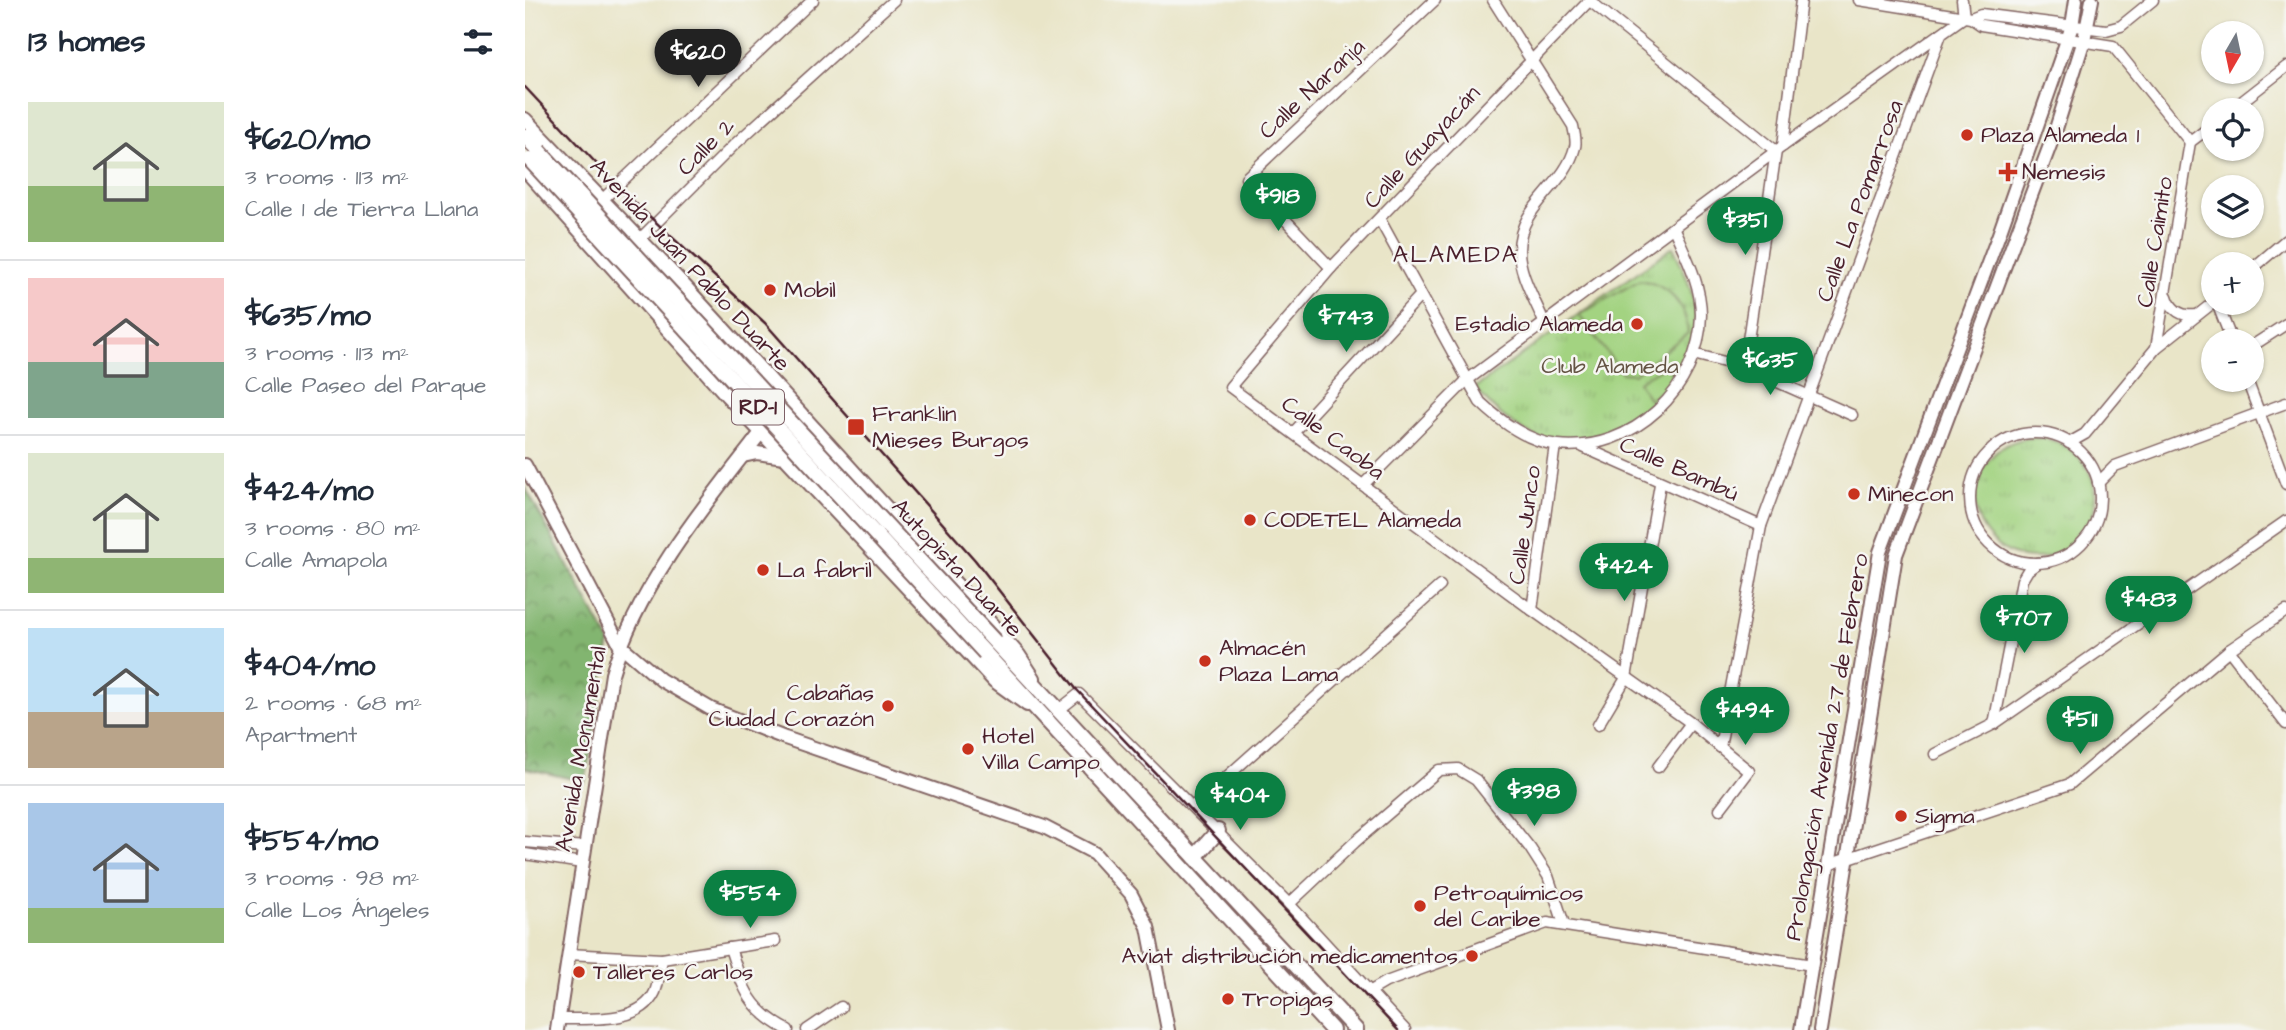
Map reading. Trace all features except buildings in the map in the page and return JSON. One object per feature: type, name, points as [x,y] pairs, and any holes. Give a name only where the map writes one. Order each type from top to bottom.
[{"type":"highway","name":"Autopista Duarte","points":[[525,135],[530,159],[991,648],[1060,709],[1356,1030]]},
{"type":"highway","name":"Autopista Duarte","points":[[991,648],[1042,716],[1332,1030]]},
{"type":"highway","points":[[1195,857],[1218,831]]},
{"type":"main road","name":"Prolongación Avenida 27 de Febrero","points":[[1801,1030],[1880,552],[1999,234],[2070,32],[2076,0]]},
{"type":"main road","name":"Prolongación Avenida 27 de Febrero","points":[[1820,1030],[1896,555],[2055,132],[2085,34],[2092,0]]},
{"type":"main road","name":"Avenida Juan Pablo Duarte","points":[[525,119],[640,239],[1020,655],[1044,693]]},
{"type":"main road","name":"Autopista Duarte","points":[[530,159],[744,414],[995,681],[1042,716]]},
{"type":"main road","name":"Avenida Monumental","points":[[558,1025],[612,674],[620,645],[652,582],[787,400]]},
{"type":"main road","points":[[744,414],[748,430],[744,455],[757,453],[786,458]]},
{"type":"main road","points":[[525,465],[620,645],[661,680],[697,702],[794,741],[1044,827],[1094,853],[1131,894],[1148,927],[1168,1030]]},
{"type":"street","points":[[602,200],[813,0]]},
{"type":"street","name":"Calle 2","points":[[640,239],[734,145],[894,0]]},
{"type":"street","name":"Calle Naranja","points":[[1331,268],[1246,178],[1435,0]]},
{"type":"street","points":[[1493,0],[1573,126],[1576,145],[1565,168],[1533,208],[1521,233],[1522,268],[1544,321]]},
{"type":"street","points":[[1744,367],[1801,0]]},
{"type":"street","points":[[1859,0],[1968,17]]},
{"type":"street","points":[[1962,0],[1968,17]]},
{"type":"street","points":[[2085,34],[2121,26],[2153,0]]},
{"type":"street","points":[[1590,1],[1779,148]]},
{"type":"street","name":"Calle Guayacán","points":[[1230,387],[1331,268],[1380,220],[1530,59],[1590,1]]},
{"type":"street","points":[[1363,485],[1466,381],[1544,321],[1674,229],[1779,148],[1968,17],[1981,13],[2085,34],[2113,46],[2190,142],[2201,134]]},
{"type":"street","points":[[2104,43],[2106,30]]},
{"type":"street","name":"Calle La Pomarrosa","points":[[1720,747],[1761,526],[1941,34]]},
{"type":"street","points":[[2247,98],[2286,68]]},
{"type":"street","name":"Calle Caimito","points":[[2156,348],[2167,295],[2190,142]]},
{"type":"street","points":[[1380,220],[1466,381],[1480,402],[1497,418],[1555,445],[1581,446],[1596,445],[1642,422],[1660,408],[1676,392],[1697,355],[1701,312],[1698,290],[1674,229]]},
{"type":"street","points":[[2264,259],[2286,240]]},
{"type":"street","points":[[2167,295],[2175,310],[2186,315],[2197,315]]},
{"type":"street","points":[[1294,432],[1420,296]]},
{"type":"street","points":[[2069,443],[2085,434],[2156,348],[2201,312]]},
{"type":"street","points":[[2264,338],[2286,324]]},
{"type":"street","points":[[1697,355],[1744,367],[1852,415]]},
{"type":"street","name":"Calle Caoba","points":[[1230,387],[1532,610],[1691,723],[1749,771],[1720,809]]},
{"type":"street","points":[[2252,392],[2286,484]]},
{"type":"street","points":[[2091,465],[2115,466],[2286,403]]},
{"type":"street","points":[[1994,724],[2022,580],[2028,569],[2074,550],[2087,537],[2098,511],[2098,483],[2091,465],[2082,453],[2069,443],[2051,435],[2032,433],[2012,437],[1995,446],[1977,469],[1970,496],[1972,516],[1980,533],[1993,548],[2010,558],[2039,563]]},
{"type":"street","points":[[2082,453],[2085,434]]},
{"type":"street","name":"Calle Junco","points":[[1532,610],[1555,445]]},
{"type":"street","name":"Calle Bambú","points":[[1581,446],[1660,484],[1761,526]]},
{"type":"street","points":[[2098,483],[2115,466]]},
{"type":"street","points":[[1598,725],[1626,678],[1660,484]]},
{"type":"street","points":[[1935,754],[1994,724],[2286,521]]},
{"type":"street","points":[[2010,558],[2022,580]]},
{"type":"street","points":[[1193,807],[1440,586]]},
{"type":"street","points":[[1828,865],[2070,783],[2229,650],[2286,611]]},
{"type":"street","points":[[2229,650],[2286,724]]},
{"type":"street","points":[[1060,709],[1079,694],[1289,904],[1405,1030]]},
{"type":"street","points":[[1658,767],[1691,723]]},
{"type":"street","points":[[1289,904],[1431,776],[1439,770],[1458,769],[1476,780],[1530,848],[1548,876],[1564,924]]},
{"type":"street","points":[[525,842],[585,847]]},
{"type":"street","points":[[525,854],[582,863]]},
{"type":"street","points":[[1369,992],[1386,982],[1533,926],[1564,924],[1812,965]]},
{"type":"street","points":[[568,954],[662,959],[775,941]]},
{"type":"street","points":[[730,948],[749,1000],[765,1018],[788,1030]]},
{"type":"street","points":[[558,1025],[626,1016],[647,1002],[654,993],[662,959]]},
{"type":"street","points":[[807,1030],[841,1007]]},
{"type":"green space","name":"Club Alameda","points":[[1673,247],[1692,296],[1695,313],[1694,340],[1686,365],[1673,387],[1655,407],[1634,423],[1609,435],[1584,441],[1546,440],[1512,423],[1475,388]]},
{"type":"green space","name":"Estadio Alameda","points":[[1640,280],[1659,286],[1674,298],[1684,313],[1688,333],[1634,374],[1622,373],[1579,315]]},
{"type":"green space","points":[[1666,365],[1677,382],[1649,399],[1638,382]]},
{"type":"green space","points":[[2035,438],[2058,443],[2077,456],[2090,475],[2095,498],[2090,521],[2077,540],[2058,553],[2035,558],[2012,553],[1993,540],[1980,521],[1975,498],[1980,475],[1993,456],[2012,443]]},
{"type":"green space","points":[[525,487],[610,642],[585,782],[525,768]]},
{"type":"railway","points":[[525,87],[621,190],[765,323],[975,560],[1077,690],[1398,1030]]},
{"type":"place","name":"Plaza Alameda 1","points":[[1967,135]]},
{"type":"place","name":"Nemesis","points":[[2008,172]]},
{"type":"place","name":"Mobil","points":[[770,290]]},
{"type":"place","name":"Estadio Alameda","points":[[1637,324]]},
{"type":"place","name":"Franklin Mieses Burgos","points":[[856,427]]},
{"type":"place","name":"Minecon","points":[[1854,494]]},
{"type":"place","name":"CODETEL Alameda","points":[[1250,520]]},
{"type":"place","name":"La fabril","points":[[763,570]]},
{"type":"place","name":"Almacén Plaza Lama","points":[[1205,661]]},
{"type":"place","name":"Cabañas Ciudad Corazón","points":[[888,706]]},
{"type":"place","name":"Hotel Villa Campo","points":[[968,749]]},
{"type":"place","name":"Sigma","points":[[1901,816]]},
{"type":"place","name":"Petroquímicos del Caribe","points":[[1420,906]]},
{"type":"place","name":"Aviat distribución medicamentos","points":[[1472,956]]},
{"type":"place","name":"Talleres Carlos","points":[[579,972]]},
{"type":"place","name":"Tropigas","points":[[1228,999]]},
{"type":"district","name":"ALAMEDA","points":[[1456,255]]}]
